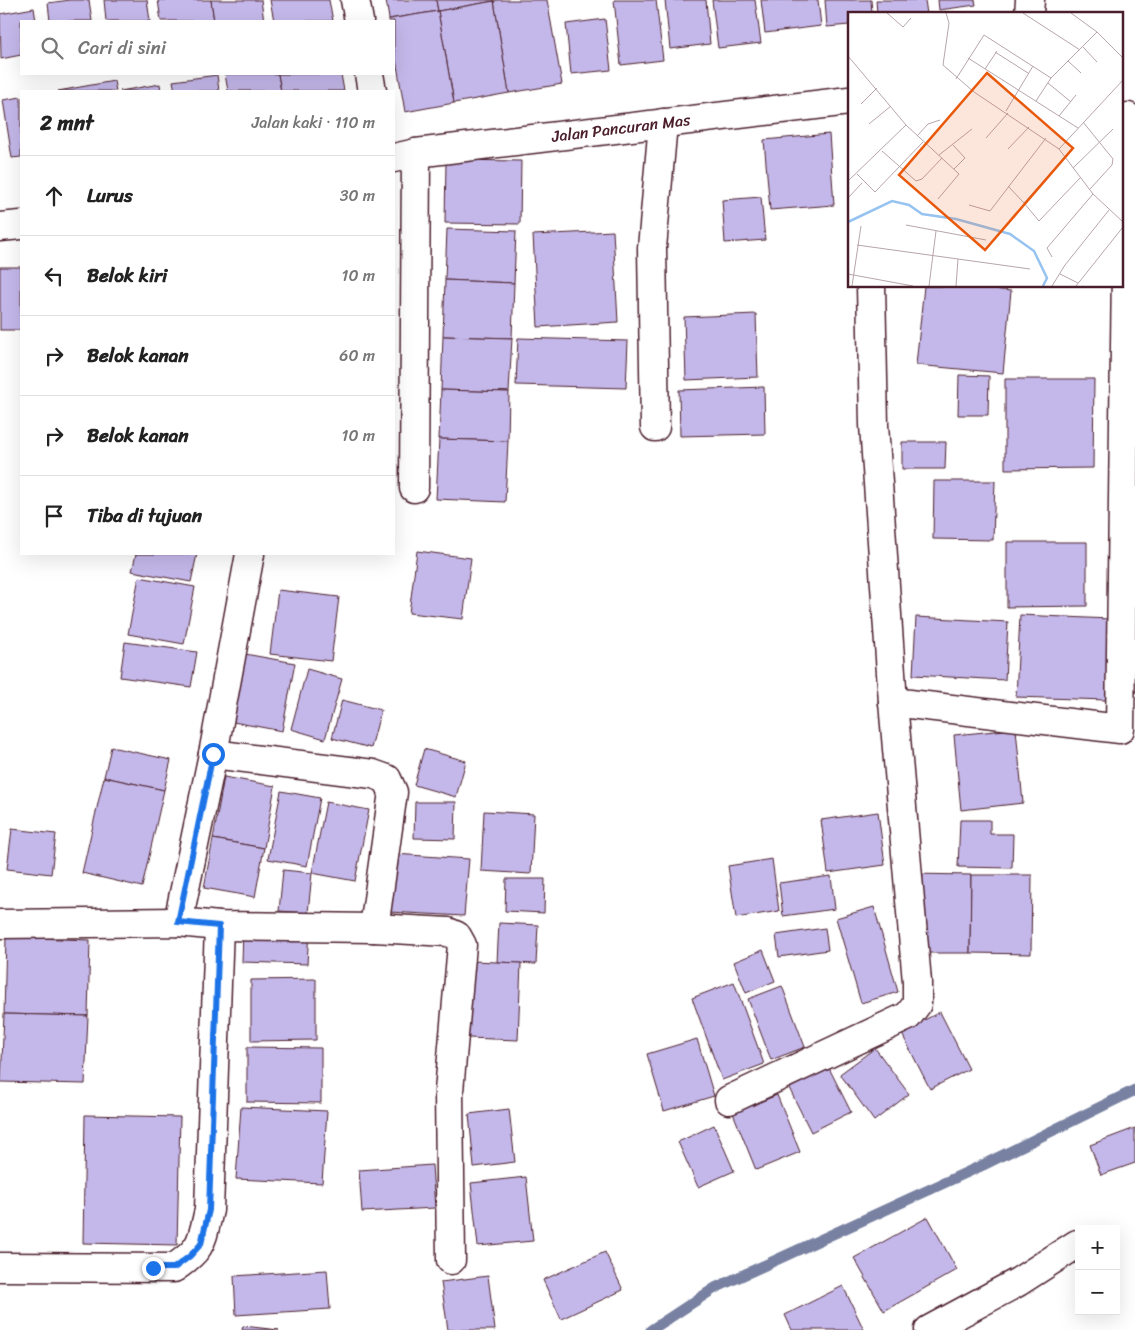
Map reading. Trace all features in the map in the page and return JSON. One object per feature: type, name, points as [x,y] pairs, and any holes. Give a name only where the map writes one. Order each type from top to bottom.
[{"type":"street","points":[[356,0],[359,20]]},
{"type":"street","points":[[369,75],[372,90]]},
{"type":"street","name":"Jalan Pancuran Mas","points":[[405,155],[848,101]]},
{"type":"street","points":[[893,702],[1127,730],[1128,117]]},
{"type":"street","points":[[655,427],[652,248],[663,123]]},
{"type":"street","points":[[405,155],[414,488]]},
{"type":"street","points":[[0,226],[20,225]]},
{"type":"street","points":[[729,1100],[908,1016],[917,1004],[917,982],[893,702],[874,425],[871,288]]},
{"type":"street","points":[[178,922],[213,754],[250,555]]},
{"type":"street","points":[[213,754],[373,774],[387,780],[393,792],[374,928]]},
{"type":"street","points":[[0,924],[178,922],[219,926],[374,928],[448,932],[458,936],[462,945],[449,1090],[451,1260]]},
{"type":"street","points":[[0,1267],[174,1268],[190,1256],[201,1244],[209,1210],[219,926]]},
{"type":"street","points":[[930,1330],[1018,1282],[1075,1245]]},
{"type":"building","points":[[89,0],[92,20],[50,20],[48,3]]},
{"type":"building","points":[[104,0],[147,0],[150,20],[106,20]]},
{"type":"building","points":[[158,0],[211,0],[214,20],[161,20]]},
{"type":"building","points":[[211,0],[261,0],[264,20],[214,20]]},
{"type":"building","points":[[270,0],[329,0],[333,20],[274,20]]},
{"type":"building","points":[[386,0],[436,0],[438,11],[389,19]]},
{"type":"building","points":[[436,0],[494,0],[494,1],[438,11]]},
{"type":"building","points":[[547,0],[562,84],[509,93],[494,1]]},
{"type":"building","points":[[614,0],[656,0],[663,60],[621,65]]},
{"type":"building","points":[[665,0],[706,0],[710,44],[670,49]]},
{"type":"building","points":[[712,0],[755,0],[761,43],[718,48]]},
{"type":"building","points":[[761,0],[818,0],[821,26],[765,33]]},
{"type":"building","points":[[825,0],[871,0],[872,12],[848,12],[848,25],[827,27]]},
{"type":"building","points":[[876,0],[925,0],[927,12],[877,12]]},
{"type":"building","points":[[938,0],[975,0],[976,5],[939,10]]},
{"type":"building","points":[[494,1],[509,93],[454,103],[438,11]]},
{"type":"building","points":[[34,8],[36,20],[20,20],[20,55],[1,59],[0,14]]},
{"type":"building","points":[[438,11],[454,103],[405,112],[395,54],[395,20],[389,19]]},
{"type":"building","points":[[605,19],[611,70],[571,74],[566,24]]},
{"type":"building","points":[[217,75],[219,90],[175,90],[173,81]]},
{"type":"building","points":[[225,75],[278,75],[281,90],[228,90]]},
{"type":"building","points":[[278,75],[341,75],[344,90],[281,90]]},
{"type":"building","points":[[114,81],[116,90],[64,90]]},
{"type":"building","points":[[160,84],[161,90],[126,90]]},
{"type":"building","points":[[20,97],[20,157],[12,158],[3,100]]},
{"type":"building","points":[[829,134],[834,205],[770,210],[764,140]]},
{"type":"building","points":[[446,160],[521,161],[520,224],[445,223]]},
{"type":"building","points":[[761,197],[765,240],[725,243],[722,200]]},
{"type":"building","points":[[447,229],[516,231],[514,283],[445,280]]},
{"type":"building","points":[[613,231],[618,322],[538,327],[533,235]]},
{"type":"building","points":[[0,267],[20,267],[20,330],[0,330]]},
{"type":"building","points":[[445,280],[514,283],[512,338],[443,336]]},
{"type":"building","points":[[924,288],[983,288],[1011,291],[1003,373],[916,365]]},
{"type":"building","points":[[756,314],[758,377],[686,380],[684,317]]},
{"type":"building","points":[[443,336],[512,338],[509,392],[441,390]]},
{"type":"building","points":[[518,338],[628,341],[626,388],[516,385]]},
{"type":"building","points":[[959,375],[989,376],[988,415],[958,415]]},
{"type":"building","points":[[1005,379],[1094,379],[1093,468],[1005,469]]},
{"type":"building","points":[[764,387],[765,434],[680,436],[679,390]]},
{"type":"building","points":[[441,390],[509,392],[508,441],[439,439]]},
{"type":"building","points":[[439,439],[508,441],[505,502],[436,499]]},
{"type":"building","points":[[902,442],[946,442],[945,469],[902,469]]},
{"type":"building","points":[[934,481],[995,481],[993,540],[933,539]]},
{"type":"building","points":[[1007,542],[1087,542],[1087,606],[1007,607]]},
{"type":"building","points":[[417,551],[471,558],[463,619],[409,613]]},
{"type":"building","points":[[136,555],[197,555],[191,582],[132,571]]},
{"type":"building","points":[[139,577],[195,587],[184,644],[128,634]]},
{"type":"building","points":[[278,590],[339,597],[331,661],[270,654]]},
{"type":"building","points":[[1020,615],[1110,619],[1106,700],[1016,697]]},
{"type":"building","points":[[916,617],[1008,622],[1005,680],[913,675]]},
{"type":"building","points":[[125,642],[197,652],[191,687],[120,677]]},
{"type":"building","points":[[245,654],[295,663],[282,731],[233,722]]},
{"type":"building","points":[[307,669],[342,679],[325,739],[291,729]]},
{"type":"building","points":[[342,700],[381,710],[371,748],[332,738]]},
{"type":"building","points":[[1016,729],[1023,803],[961,810],[954,735]]},
{"type":"building","points":[[111,747],[171,760],[164,790],[104,777]]},
{"type":"building","points":[[424,749],[466,761],[456,797],[414,785]]},
{"type":"building","points":[[104,777],[164,790],[142,887],[82,873]]},
{"type":"building","points":[[224,777],[275,786],[264,848],[213,839]]},
{"type":"building","points":[[281,791],[320,798],[307,866],[268,859]]},
{"type":"building","points":[[326,802],[369,810],[355,881],[312,873]]},
{"type":"building","points":[[415,802],[456,802],[455,839],[414,838]]},
{"type":"building","points":[[484,811],[534,814],[531,874],[481,871]]},
{"type":"building","points":[[878,812],[885,865],[828,873],[821,820]]},
{"type":"building","points":[[960,820],[990,820],[990,834],[1013,834],[1012,868],[958,867]]},
{"type":"building","points":[[12,829],[56,834],[51,874],[7,869]]},
{"type":"building","points":[[213,839],[264,848],[255,897],[204,888]]},
{"type":"building","points":[[394,854],[469,859],[464,916],[389,912]]},
{"type":"building","points":[[772,859],[779,911],[736,918],[728,866]]},
{"type":"building","points":[[283,870],[312,873],[308,913],[279,911]]},
{"type":"building","points":[[912,874],[971,875],[970,953],[923,953]]},
{"type":"building","points":[[971,875],[1032,875],[1031,954],[970,953]]},
{"type":"building","points":[[831,876],[835,909],[783,916],[779,883]]},
{"type":"building","points":[[506,879],[545,879],[544,913],[505,911]]},
{"type":"building","points":[[874,907],[898,992],[861,1003],[836,918]]},
{"type":"building","points":[[499,923],[538,925],[536,964],[497,962]]},
{"type":"building","points":[[243,928],[309,930],[307,964],[242,962]]},
{"type":"building","points":[[825,928],[828,950],[779,957],[776,935]]},
{"type":"building","points":[[6,937],[90,940],[88,1016],[4,1014]]},
{"type":"building","points":[[763,950],[775,981],[746,993],[734,962]]},
{"type":"building","points":[[472,961],[521,963],[518,1040],[468,1038]]},
{"type":"building","points":[[316,979],[316,1040],[251,1041],[251,980]]},
{"type":"building","points":[[734,982],[764,1064],[722,1080],[692,998]]},
{"type":"building","points":[[782,986],[805,1047],[771,1060],[748,999]]},
{"type":"building","points":[[940,1012],[969,1069],[930,1089],[901,1032]]},
{"type":"building","points":[[4,1014],[88,1016],[85,1084],[1,1082]]},
{"type":"building","points":[[697,1039],[714,1096],[664,1111],[647,1054]]},
{"type":"building","points":[[247,1047],[321,1048],[321,1103],[247,1102]]},
{"type":"building","points":[[875,1048],[909,1094],[874,1121],[840,1074]]},
{"type":"building","points":[[828,1066],[851,1112],[811,1132],[788,1086]]},
{"type":"building","points":[[777,1095],[800,1152],[756,1170],[733,1113]]},
{"type":"building","points":[[241,1107],[327,1111],[322,1183],[236,1179]]},
{"type":"building","points":[[509,1109],[515,1162],[474,1167],[469,1114]]},
{"type":"building","points":[[85,1115],[180,1117],[177,1245],[83,1243]]},
{"type":"building","points":[[714,1125],[734,1171],[698,1187],[678,1142]]},
{"type":"building","points":[[1135,1128],[1135,1163],[1101,1175],[1090,1145]]},
{"type":"building","points":[[432,1165],[435,1208],[362,1212],[359,1170]]},
{"type":"building","points":[[526,1177],[533,1241],[478,1246],[471,1183]]},
{"type":"building","points":[[928,1217],[957,1270],[884,1311],[854,1258]]},
{"type":"building","points":[[605,1252],[623,1290],[561,1319],[543,1280]]},
{"type":"building","points":[[327,1270],[330,1309],[236,1315],[234,1276]]},
{"type":"building","points":[[488,1276],[495,1330],[448,1330],[441,1282]]},
{"type":"building","points":[[843,1286],[864,1330],[792,1330],[785,1315]]},
{"type":"building","points":[[243,1326],[279,1330],[242,1330]]},
{"type":"waterway","points":[[651,1330],[715,1288],[983,1165],[1135,1090]]},
{"type":"route","points":[[153,1268],[174,1268],[190,1256],[201,1244],[209,1210],[219,926],[178,922],[213,754]]}]
